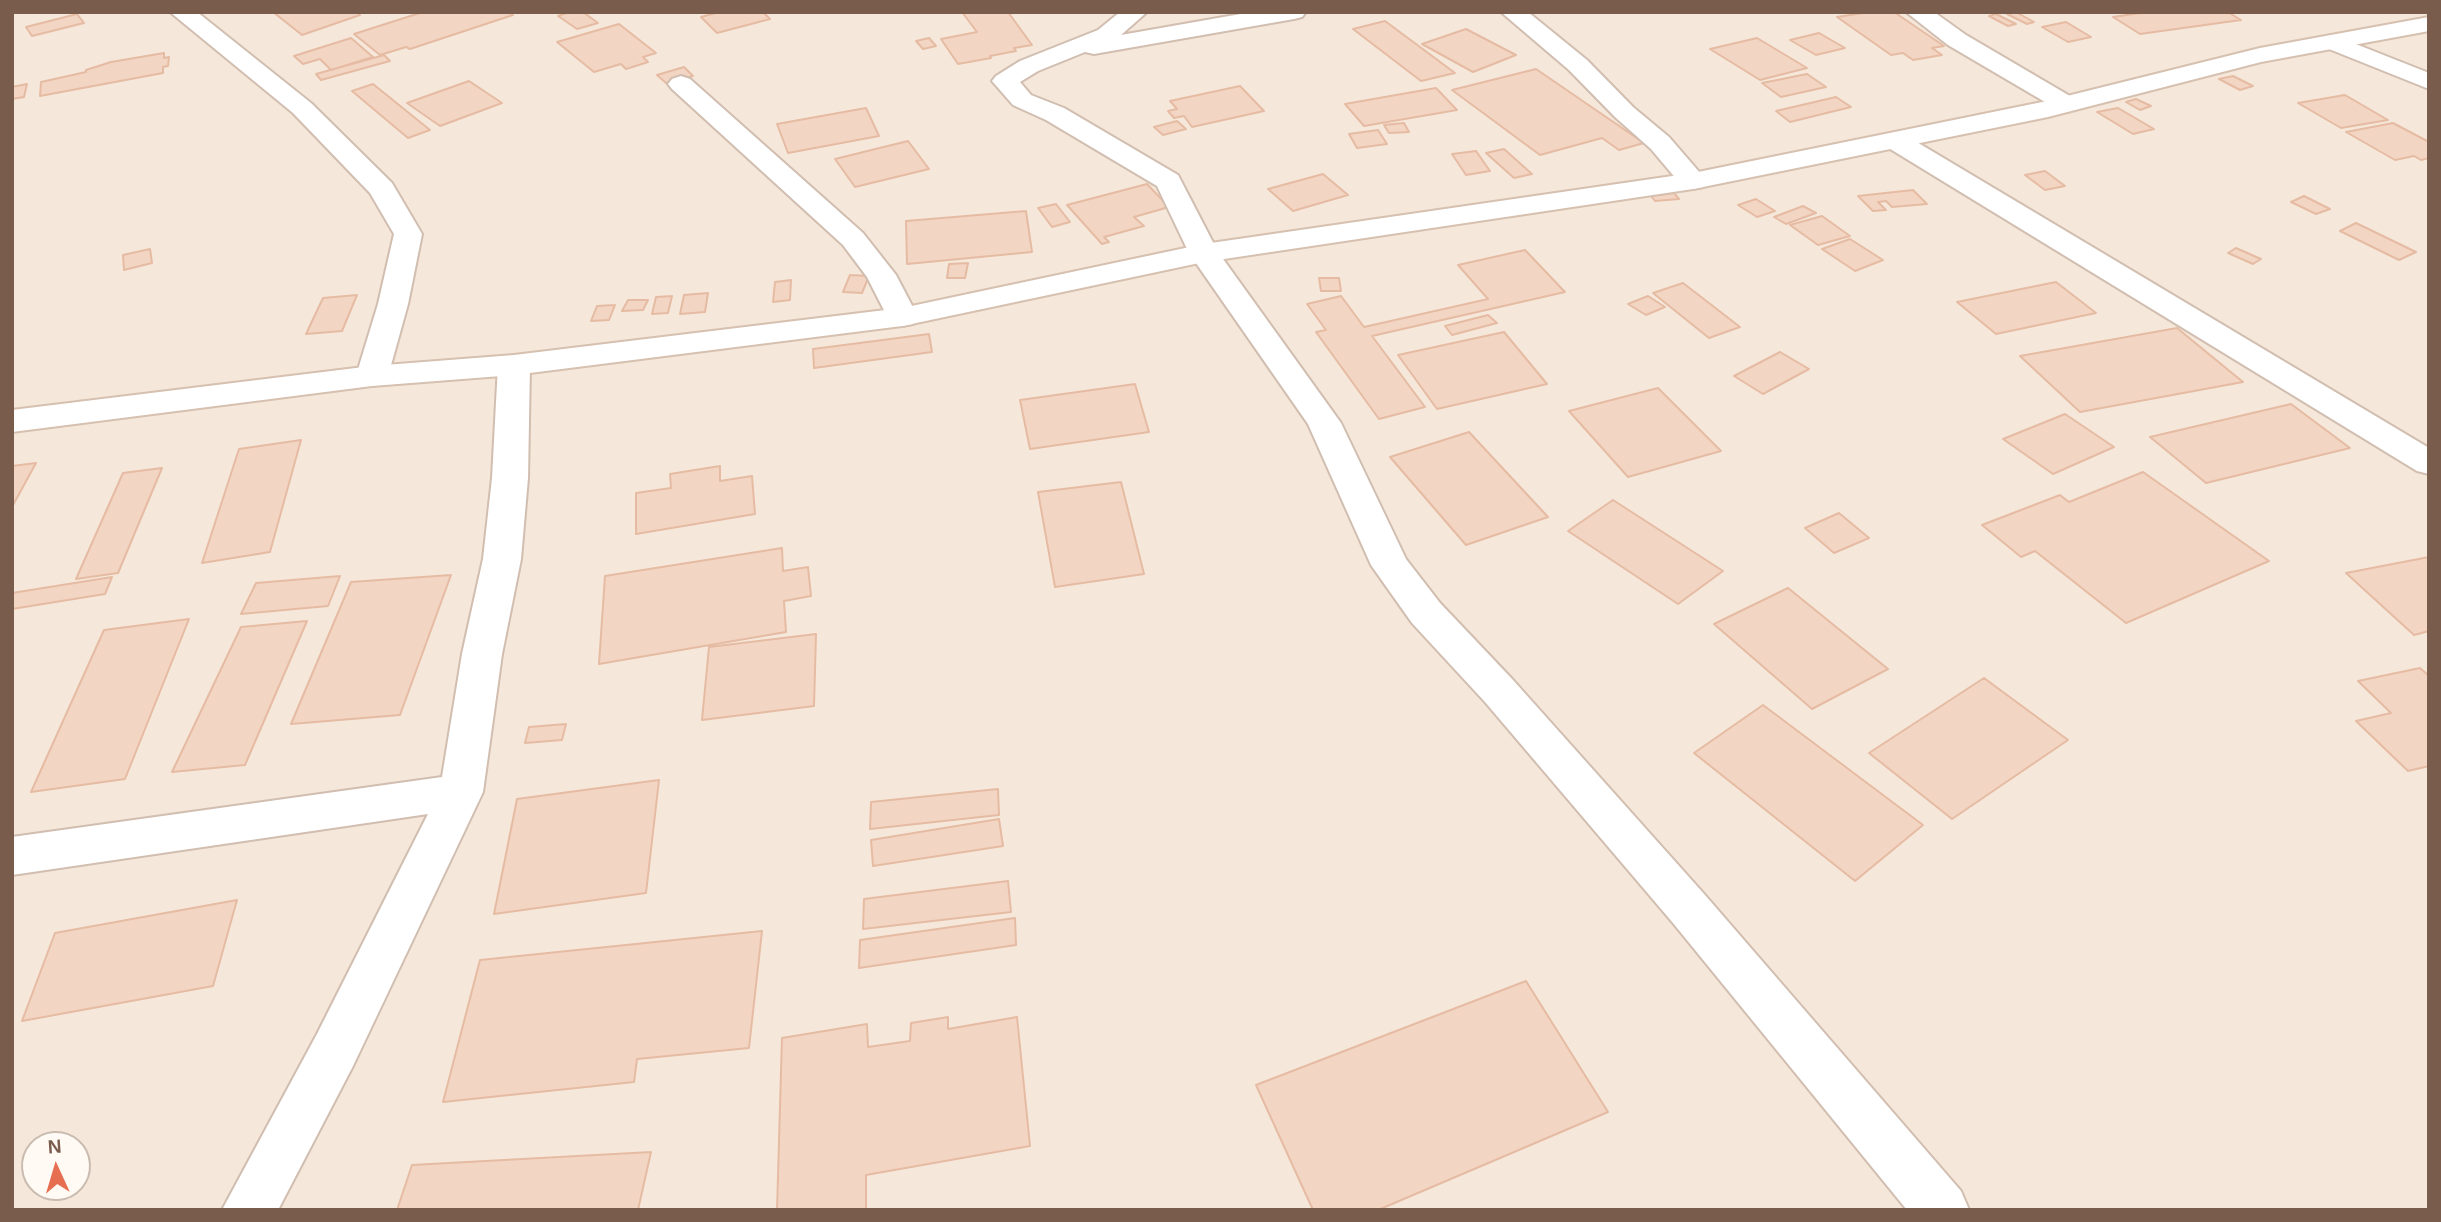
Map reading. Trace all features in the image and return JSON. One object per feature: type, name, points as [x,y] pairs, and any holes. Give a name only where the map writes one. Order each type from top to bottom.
[{"type":"street","points":[[182,12],[302,108],[382,189],[408,234],[393,304],[372,376]]},
{"type":"street","points":[[1135,12],[1106,35],[1029,66],[1005,81],[1022,100],[1055,114],[1168,181],[1204,253],[1324,423],[1390,565],[1418,603],[1499,691],[1689,909],[1942,1210]]},
{"type":"street","points":[[1068,51],[1194,32],[1294,12]]},
{"type":"street","points":[[1513,12],[1577,65],[1660,144],[1693,181]]},
{"type":"street","points":[[1918,12],[1957,40],[2066,104]]},
{"type":"street","points":[[12,421],[372,376],[514,365],[902,317],[1204,253],[1693,181],[2066,104],[2260,55],[2429,24]]},
{"type":"street","points":[[2333,42],[2429,82]]},
{"type":"street","points":[[681,84],[853,239],[881,275],[902,317]]},
{"type":"street","points":[[1896,141],[2429,463]]},
{"type":"street","points":[[249,1210],[335,1050],[461,792],[482,654],[502,559],[510,478],[514,365]]},
{"type":"street","points":[[12,856],[461,792]]},
{"type":"shaded area","points":[[12,12],[2429,12],[2429,1210],[12,1210]]},
{"type":"building","points":[[273,12],[357,12],[360,15],[302,35]]},
{"type":"building","points":[[423,12],[509,12],[513,15],[410,49],[406,47],[380,55],[354,34]]},
{"type":"building","points":[[569,12],[583,12],[598,23],[577,29],[558,16]]},
{"type":"building","points":[[719,12],[763,12],[770,19],[717,33],[701,17]]},
{"type":"building","points":[[962,12],[1008,12],[1032,45],[1014,48],[1016,51],[990,56],[991,58],[958,64],[941,39],[977,32]]},
{"type":"building","points":[[1869,12],[1894,12],[1944,46],[1932,48],[1942,55],[1913,60],[1903,53],[1891,55],[1837,17]]},
{"type":"building","points":[[2016,12],[2034,22],[2027,24],[2007,14]]},
{"type":"building","points":[[2147,12],[2228,12],[2241,20],[2140,34],[2113,17]]},
{"type":"building","points":[[77,14],[84,23],[32,36],[26,27]]},
{"type":"building","points":[[1996,14],[2016,24],[2008,26],[1989,16]]},
{"type":"building","points":[[1385,21],[1455,73],[1421,81],[1353,29]]},
{"type":"building","points":[[2066,22],[2091,37],[2068,42],[2042,27]]},
{"type":"building","points":[[619,24],[656,53],[643,57],[648,62],[626,69],[621,64],[594,72],[557,42]]},
{"type":"building","points":[[1466,29],[1516,55],[1473,72],[1422,44]]},
{"type":"building","points":[[1819,33],[1845,48],[1816,55],[1790,40]]},
{"type":"building","points":[[351,38],[373,57],[331,70],[320,59],[303,64],[294,56]]},
{"type":"building","points":[[929,38],[936,46],[923,49],[916,41]]},
{"type":"building","points":[[1757,38],[1807,68],[1760,80],[1710,49]]},
{"type":"building","points":[[164,53],[164,58],[169,57],[168,66],[163,67],[163,73],[40,96],[41,82],[86,72],[111,62]]},
{"type":"building","points":[[384,55],[390,61],[321,80],[316,74]]},
{"type":"building","points":[[684,67],[693,76],[666,83],[657,75]]},
{"type":"building","points":[[1536,69],[1644,143],[1619,150],[1602,138],[1540,155],[1452,90]]},
{"type":"building","points":[[1807,74],[1826,87],[1781,97],[1762,83]]},
{"type":"building","points":[[2233,76],[2253,86],[2240,90],[2219,79]]},
{"type":"building","points":[[469,81],[502,103],[440,126],[407,103]]},
{"type":"building","points":[[27,84],[24,97],[12,99],[12,87]]},
{"type":"building","points":[[373,84],[430,130],[408,138],[352,91]]},
{"type":"building","points":[[1240,86],[1264,111],[1192,127],[1184,116],[1174,118],[1168,111],[1177,109],[1170,101]]},
{"type":"building","points":[[1436,88],[1457,110],[1364,126],[1345,104]]},
{"type":"building","points":[[2345,95],[2388,120],[2341,128],[2298,103]]},
{"type":"building","points":[[1836,97],[1851,107],[1790,122],[1776,111]]},
{"type":"building","points":[[2136,99],[2151,106],[2140,110],[2126,102]]},
{"type":"building","points":[[866,108],[879,136],[788,153],[777,124]]},
{"type":"building","points":[[2118,108],[2154,129],[2133,134],[2097,112]]},
{"type":"building","points":[[1177,121],[1186,129],[1163,135],[1154,127]]},
{"type":"building","points":[[1404,123],[1409,132],[1389,133],[1384,125]]},
{"type":"building","points":[[2393,123],[2429,142],[2429,158],[2421,160],[2414,156],[2395,160],[2346,132]]},
{"type":"building","points":[[1378,130],[1387,144],[1357,148],[1349,134]]},
{"type":"building","points":[[908,141],[929,169],[855,187],[835,159]]},
{"type":"building","points":[[1504,149],[1532,174],[1514,178],[1486,153]]},
{"type":"building","points":[[1476,151],[1490,171],[1466,175],[1452,154]]},
{"type":"building","points":[[2045,171],[2065,186],[2045,190],[2025,175]]},
{"type":"building","points":[[1323,174],[1348,195],[1293,211],[1268,189]]},
{"type":"building","points":[[1147,184],[1169,207],[1134,217],[1144,226],[1104,237],[1109,242],[1102,244],[1067,205]]},
{"type":"building","points":[[1913,190],[1927,204],[1892,207],[1886,201],[1878,202],[1886,210],[1873,211],[1858,196]]},
{"type":"building","points":[[1674,193],[1679,199],[1655,201],[1651,196]]},
{"type":"building","points":[[2304,196],[2330,209],[2316,214],[2291,202]]},
{"type":"building","points":[[1756,199],[1775,211],[1757,217],[1738,205]]},
{"type":"building","points":[[1056,204],[1070,222],[1052,227],[1038,208]]},
{"type":"building","points":[[1803,206],[1816,213],[1786,224],[1774,217]]},
{"type":"building","points":[[1026,211],[1032,252],[907,264],[906,221]]},
{"type":"building","points":[[1822,216],[1850,236],[1818,245],[1790,225]]},
{"type":"building","points":[[2356,223],[2416,252],[2399,260],[2340,231]]},
{"type":"building","points":[[1850,239],[1883,260],[1855,271],[1822,249]]},
{"type":"building","points":[[2236,248],[2261,259],[2253,264],[2228,253]]},
{"type":"building","points":[[150,249],[152,263],[124,270],[123,255]]},
{"type":"building","points":[[1525,250],[1565,292],[1372,336],[1425,407],[1379,419],[1316,332],[1326,330],[1307,304],[1341,296],[1364,327],[1488,299],[1458,265]]},
{"type":"building","points":[[968,263],[965,278],[947,278],[949,264]]},
{"type":"building","points":[[850,275],[869,276],[862,293],[843,292]]},
{"type":"building","points":[[1319,278],[1339,278],[1341,291],[1321,291]]},
{"type":"building","points":[[791,280],[790,300],[773,302],[775,282]]},
{"type":"building","points":[[2056,282],[2096,313],[1996,334],[1957,302]]},
{"type":"building","points":[[1683,283],[1740,327],[1709,338],[1653,293]]},
{"type":"building","points":[[708,293],[705,312],[680,314],[684,295]]},
{"type":"building","points":[[357,295],[342,331],[306,334],[323,298]]},
{"type":"building","points":[[672,296],[668,313],[652,314],[656,297]]},
{"type":"building","points":[[1648,296],[1665,307],[1646,315],[1628,304]]},
{"type":"building","points":[[628,300],[648,300],[643,310],[622,311]]},
{"type":"building","points":[[615,305],[609,320],[591,321],[597,306]]},
{"type":"building","points":[[1488,315],[1497,323],[1452,335],[1445,326]]},
{"type":"building","points":[[2177,328],[2243,382],[2080,412],[2020,356]]},
{"type":"building","points":[[1504,332],[1547,384],[1437,409],[1398,355]]},
{"type":"building","points":[[929,334],[932,352],[814,368],[813,349]]},
{"type":"building","points":[[1780,352],[1809,369],[1763,394],[1734,376]]},
{"type":"building","points":[[1135,384],[1149,432],[1030,449],[1020,400]]},
{"type":"building","points":[[1658,388],[1721,451],[1628,477],[1569,411]]},
{"type":"building","points":[[2291,404],[2350,448],[2206,483],[2150,437]]},
{"type":"building","points":[[2065,414],[2114,447],[2053,474],[2003,439]]},
{"type":"building","points":[[1469,432],[1548,517],[1466,545],[1390,457]]},
{"type":"building","points":[[301,440],[270,552],[202,563],[239,449]]},
{"type":"building","points":[[36,463],[12,507],[12,466]]},
{"type":"building","points":[[720,466],[720,481],[752,476],[755,514],[636,534],[636,493],[671,488],[670,474]]},
{"type":"building","points":[[162,468],[118,573],[76,579],[123,473]]},
{"type":"building","points":[[2143,472],[2269,561],[2126,623],[2035,551],[2021,557],[1982,525],[2060,495],[2069,502]]},
{"type":"building","points":[[1121,482],[1144,574],[1055,587],[1038,492]]},
{"type":"building","points":[[1613,500],[1723,571],[1678,604],[1568,531]]},
{"type":"building","points":[[1839,513],[1869,538],[1834,553],[1805,528]]},
{"type":"building","points":[[782,548],[783,571],[808,567],[811,596],[784,601],[786,632],[599,664],[605,576]]},
{"type":"building","points":[[2429,557],[2429,631],[2414,635],[2346,573]]},
{"type":"building","points":[[451,575],[400,715],[291,724],[351,582]]},
{"type":"building","points":[[340,576],[328,606],[241,614],[256,583]]},
{"type":"building","points":[[112,577],[105,594],[12,609],[12,593]]},
{"type":"building","points":[[1788,588],[1888,669],[1812,709],[1714,624]]},
{"type":"building","points":[[189,619],[125,779],[31,792],[104,630]]},
{"type":"building","points":[[307,621],[245,765],[172,772],[241,627]]},
{"type":"building","points":[[816,634],[814,706],[702,720],[709,647]]},
{"type":"building","points":[[2420,668],[2429,676],[2429,766],[2408,771],[2356,721],[2391,713],[2358,681]]},
{"type":"building","points":[[1984,678],[2068,740],[1952,819],[1869,753]]},
{"type":"building","points":[[1763,705],[1923,825],[1855,881],[1694,753]]},
{"type":"building","points":[[566,724],[562,740],[525,743],[529,727]]},
{"type":"building","points":[[659,780],[646,893],[494,914],[517,799]]},
{"type":"building","points":[[998,789],[999,815],[870,829],[871,802]]},
{"type":"building","points":[[999,819],[1003,846],[873,866],[871,840]]},
{"type":"building","points":[[1008,881],[1011,912],[863,929],[864,899]]},
{"type":"building","points":[[237,900],[213,986],[22,1021],[55,933]]},
{"type":"building","points":[[1015,918],[1016,945],[859,968],[860,940]]},
{"type":"building","points":[[762,931],[749,1048],[637,1059],[634,1082],[443,1102],[480,960]]},
{"type":"building","points":[[1526,981],[1608,1112],[1378,1210],[1313,1210],[1256,1085]]},
{"type":"building","points":[[948,1017],[948,1029],[1017,1017],[1030,1146],[866,1175],[866,1210],[777,1210],[782,1038],[867,1024],[868,1047],[910,1041],[911,1023]]},
{"type":"building","points":[[651,1152],[638,1210],[397,1210],[412,1165]]}]
